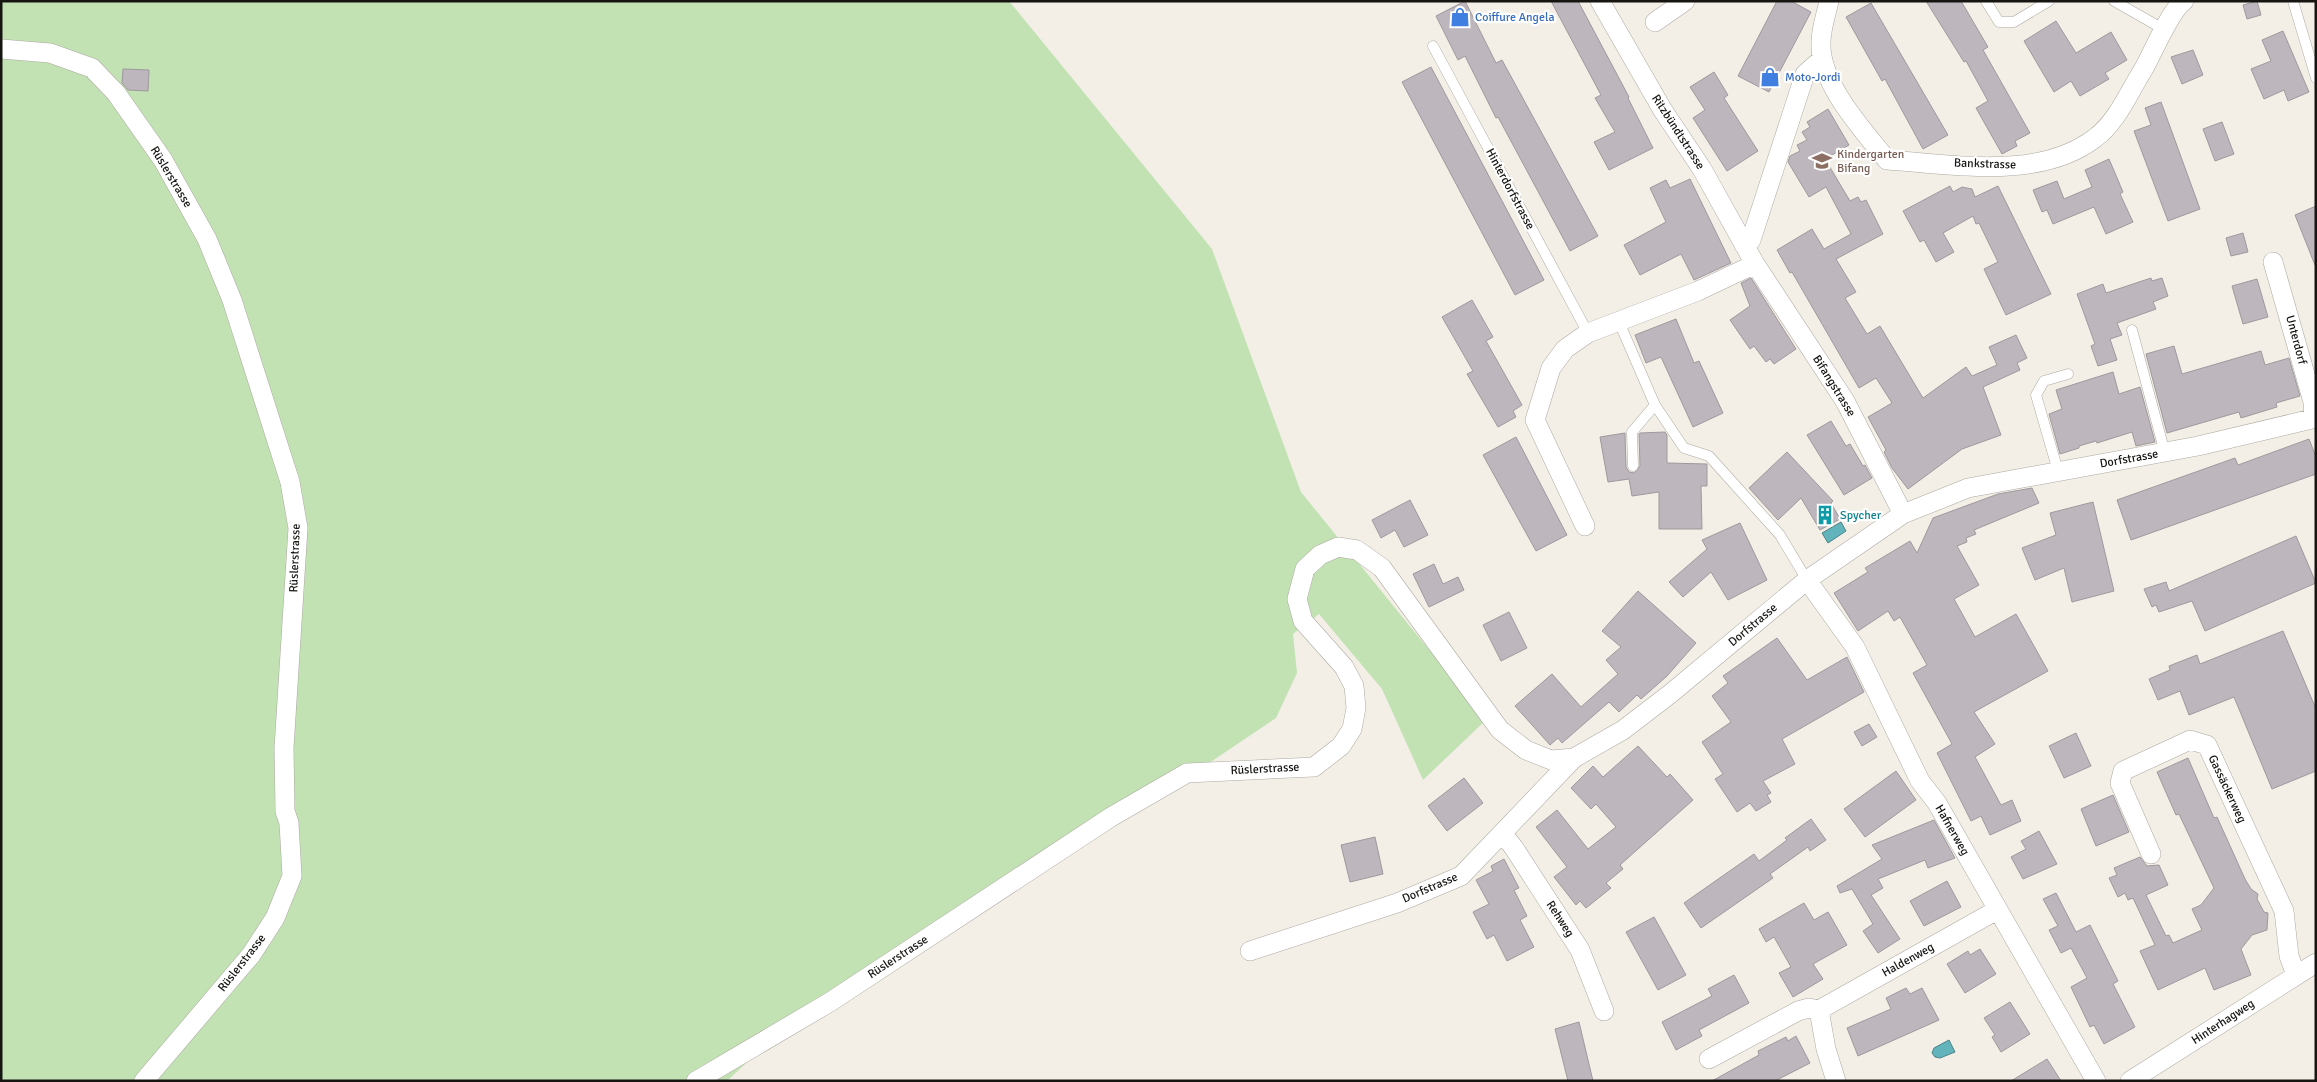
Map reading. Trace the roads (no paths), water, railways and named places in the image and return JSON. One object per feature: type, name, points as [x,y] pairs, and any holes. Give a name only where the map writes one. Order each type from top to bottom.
[{"type":"street","name":"Ritzbündtstrasse","points":[[1600,1],[1662,109],[1702,169],[1755,264]]},
{"type":"street","points":[[1655,22],[1685,1]]},
{"type":"street","points":[[1744,245],[1751,240],[1805,74],[1822,59],[1820,43],[1830,1]]},
{"type":"street","name":"Bankstrasse","points":[[1822,59],[1828,76],[1849,113],[1887,160],[2013,167],[2044,162],[2071,151],[2095,138],[2111,122],[2172,16],[2184,1]]},
{"type":"street","name":"Rüslerstrasse","points":[[1,50],[50,53],[92,68],[116,93],[163,160],[207,239],[232,300],[290,482],[298,528],[284,748],[285,811],[289,823],[292,876],[275,918],[251,955],[144,1081]]},
{"type":"street","name":"Unterdorf","points":[[2273,262],[2314,402],[2315,418]]},
{"type":"street","points":[[1586,526],[1535,420],[1551,368],[1564,349],[1588,333],[1698,291],[1755,264]]},
{"type":"street","name":"Bifangstrasse","points":[[1755,264],[1845,401],[1903,514]]},
{"type":"street","name":"Dorfstrasse","points":[[1250,951],[1397,903],[1461,876],[1574,758],[1623,730],[1807,580],[1903,514],[1968,488],[2165,453],[2315,418]]},
{"type":"street","name":"Rüslerstrasse","points":[[696,1081],[830,1002],[1111,817],[1187,773],[1314,767],[1341,746],[1352,729],[1356,708],[1354,686],[1344,667],[1303,621],[1297,599],[1305,569],[1320,554],[1338,547],[1357,550],[1382,568],[1500,730],[1526,750],[1551,760],[1574,758]]},
{"type":"street","name":"Hafnerweg","points":[[1807,580],[1855,647],[1920,781],[1937,803],[2096,1081]]},
{"type":"street","name":"Gassäckerweg","points":[[2151,854],[2120,783],[2122,771],[2190,740],[2207,746],[2284,911],[2289,956],[2296,975]]},
{"type":"street","name":"Rehweg","points":[[1503,834],[1525,864],[1580,950],[1604,1011]]},
{"type":"street","name":"Haldenweg","points":[[1709,1059],[1798,1011],[1809,1008],[1819,1010],[1997,910]]},
{"type":"street","name":"Hinterhagweg","points":[[2130,1081],[2316,963]]},
{"type":"street","points":[[1819,1010],[1826,1049],[1836,1081]]},
{"type":"lane","points":[[1986,1],[1999,22],[2014,22],[2049,1]]},
{"type":"lane","points":[[2114,1],[2165,30]]},
{"type":"lane","points":[[2293,1],[2316,78]]},
{"type":"lane","name":"Hinterdorfstrasse","points":[[1433,46],[1588,333]]},
{"type":"lane","points":[[1619,322],[1655,405],[1684,448],[1709,456],[1780,535],[1807,580]]},
{"type":"lane","points":[[2132,330],[2165,453]]},
{"type":"lane","points":[[2058,471],[2036,395],[2044,382],[2068,374]]},
{"type":"lane","points":[[1632,466],[1632,432],[1655,405]]},
{"type":"water","points":[[1841,522],[1846,531],[1828,543],[1822,533]]},
{"type":"water","points":[[1949,1040],[1955,1052],[1940,1058],[1935,1057],[1932,1053],[1934,1048]]},
{"type":"place","name":"Coiffure Angela","points":[[1460,17]]},
{"type":"place","name":"Moto-Jordi","points":[[1770,77]]},
{"type":"place","name":"Kindergarten Bifang","points":[[1822,161]]},
{"type":"place","name":"Spycher","points":[[1825,515]]}]
